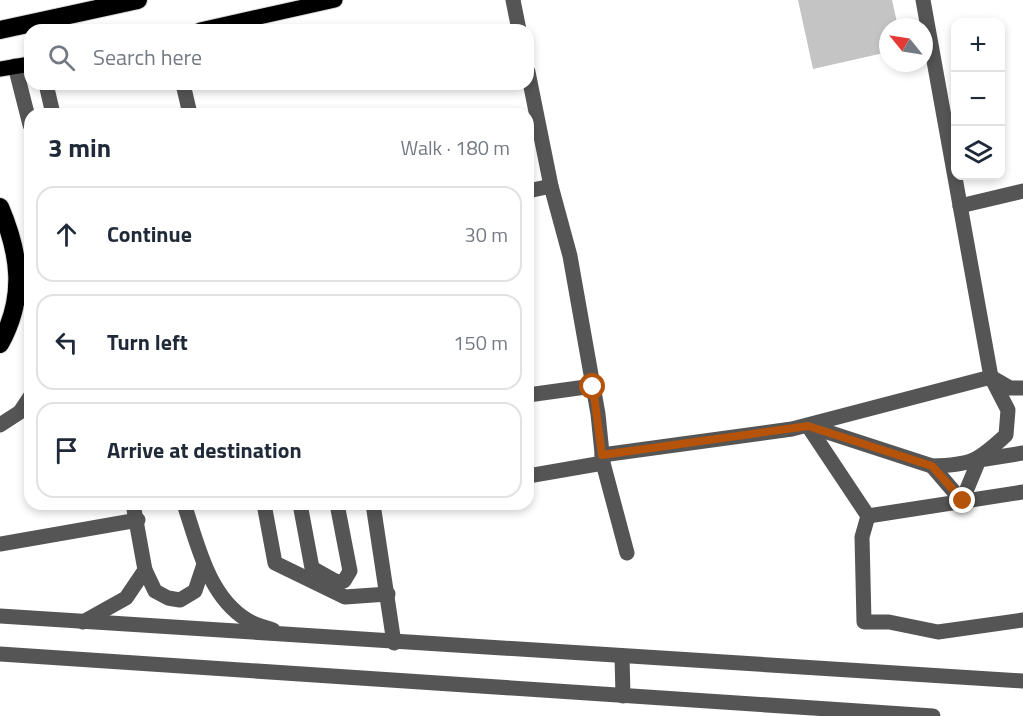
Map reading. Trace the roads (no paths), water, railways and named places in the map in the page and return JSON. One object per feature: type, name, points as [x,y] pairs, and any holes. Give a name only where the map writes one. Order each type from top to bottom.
[{"type":"highway","points":[[30,24],[138,0]]},
{"type":"highway","points":[[0,32],[24,26]]},
{"type":"highway","points":[[0,207],[13,237],[19,282],[9,327],[0,344]]},
{"type":"main road","points":[[227,24],[335,0]]},
{"type":"street","points":[[513,0],[518,24]]},
{"type":"street","points":[[923,0],[991,377],[1008,410],[1006,435],[979,460],[963,501]]},
{"type":"street","points":[[15,66],[26,108]]},
{"type":"street","points":[[47,90],[52,108]]},
{"type":"street","points":[[184,90],[189,108]]},
{"type":"street","points":[[532,90],[551,186],[570,256],[603,459],[627,553]]},
{"type":"street","points":[[534,190],[551,186]]},
{"type":"street","points":[[960,206],[1023,191]]},
{"type":"street","points":[[534,475],[603,459],[808,426],[991,377],[1010,388],[1023,387]]},
{"type":"street","points":[[534,394],[593,387]]},
{"type":"street","points":[[0,425],[20,412],[24,406]]},
{"type":"street","points":[[808,426],[932,466],[953,466],[1023,453]]},
{"type":"street","points":[[808,426],[868,516],[862,537],[864,622],[889,622],[938,632],[1023,620]]},
{"type":"street","points":[[932,466],[963,501]]},
{"type":"street","points":[[868,516],[1023,492]]},
{"type":"street","points":[[135,510],[145,570],[155,591],[168,598],[180,600],[195,591],[204,564]]},
{"type":"street","points":[[186,510],[204,564],[219,595],[247,620],[290,636]]},
{"type":"street","points":[[265,510],[275,563],[345,597],[388,594]]},
{"type":"street","points":[[301,510],[312,568],[337,582],[344,581],[350,571],[339,510]]},
{"type":"street","points":[[374,510],[394,643]]},
{"type":"street","points":[[0,544],[138,520]]},
{"type":"street","points":[[83,622],[126,598],[145,570]]},
{"type":"street","points":[[0,616],[394,643],[1023,681]]},
{"type":"street","points":[[0,654],[933,716]]},
{"type":"street","points":[[622,656],[623,696]]}]
